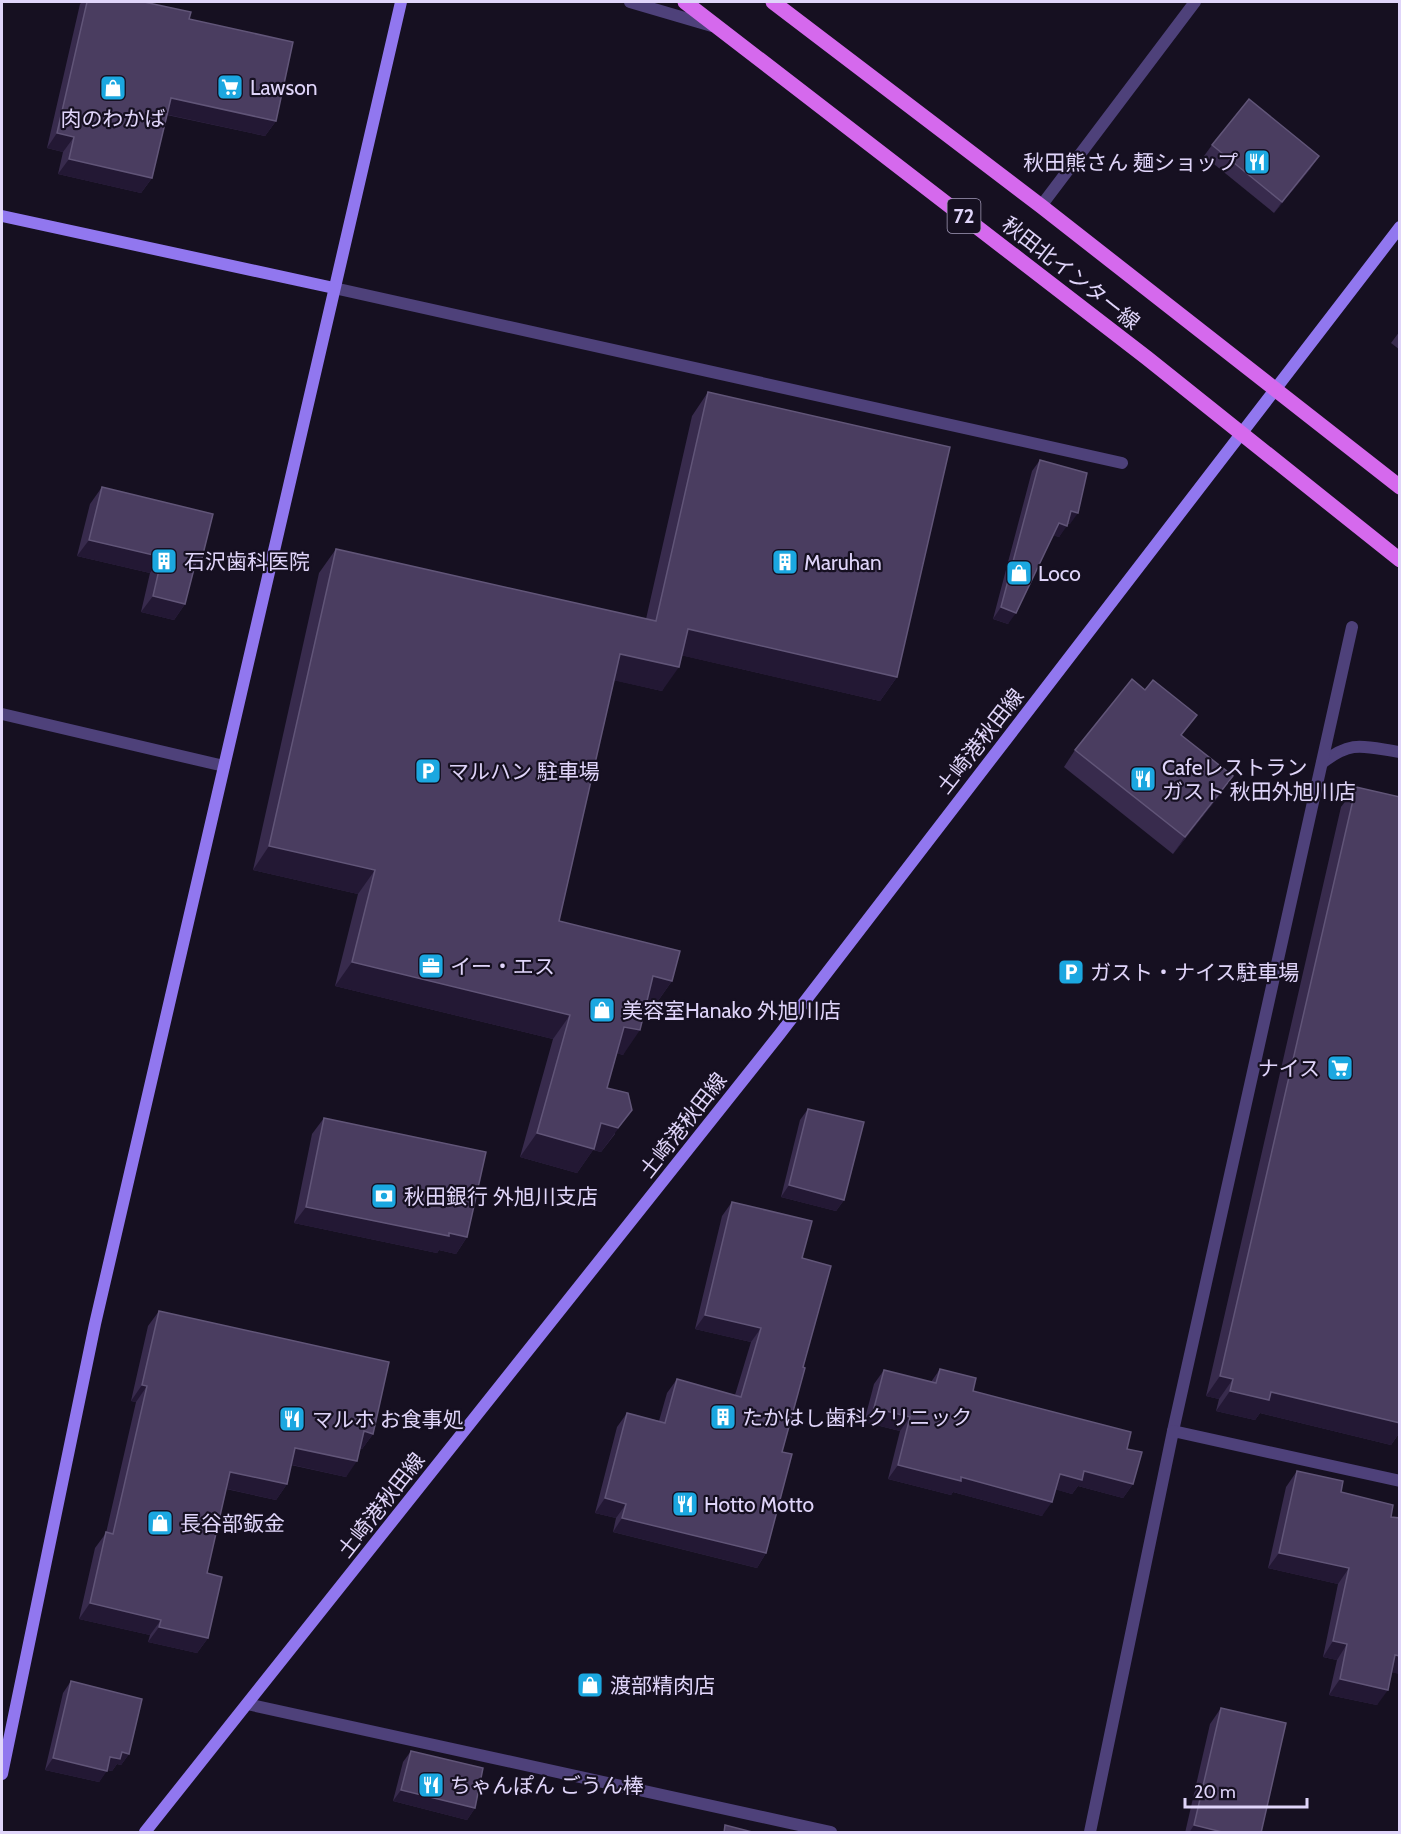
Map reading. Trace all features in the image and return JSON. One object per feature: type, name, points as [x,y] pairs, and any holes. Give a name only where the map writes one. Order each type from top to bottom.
[{"type":"main road","name":"秋田北インター線","points":[[685,2],[1241,433],[1400,560]]},
{"type":"main road","name":"秋田北インター線","points":[[773,2],[1041,206],[1400,487]]},
{"type":"street","points":[[2,1774],[95,1324],[401,2]]},
{"type":"street","points":[[630,2],[722,30]]},
{"type":"street","points":[[1041,206],[1195,2]]},
{"type":"street","points":[[2,216],[1122,463]]},
{"type":"street","name":"土崎港秋田線","points":[[145,1833],[779,1035],[1400,227]]},
{"type":"street","points":[[1090,1833],[1173,1431],[1352,627]]},
{"type":"street","points":[[2,714],[224,766]]},
{"type":"street","points":[[1322,763],[1335,753],[1358,745],[1400,752]]},
{"type":"street","points":[[1173,1431],[1400,1481]]},
{"type":"street","points":[[248,1704],[831,1833]]},
{"type":"building","points":[[87,2],[144,2],[191,12],[189,19],[293,42],[276,121],[171,98],[152,178],[69,159],[74,137],[57,133]]},
{"type":"building","name":"秋田熊さん 麺ショップ","points":[[1249,99],[1319,156],[1282,202],[1212,145]]},
{"type":"building","points":[[708,392],[950,447],[897,677],[688,629],[679,667],[620,654],[559,921],[680,951],[672,981],[653,976],[640,1030],[624,1027],[607,1088],[628,1093],[632,1110],[618,1128],[601,1123],[594,1149],[537,1133],[570,1015],[352,962],[375,870],[269,846],[336,549],[656,621]]},
{"type":"building","name":"Loco","points":[[1040,460],[1087,473],[1078,513],[1071,511],[1067,526],[1059,523],[1016,613],[1001,607]]},
{"type":"building","name":"石沢歯科医院","points":[[102,487],[213,514],[201,562],[196,561],[185,604],[153,596],[162,557],[89,540]]},
{"type":"building","name":"Cafeレストラン ガスト 秋田外旭川店","points":[[1132,679],[1145,690],[1153,680],[1197,715],[1181,735],[1233,776],[1185,837],[1075,750]]},
{"type":"building","name":"ナイス","points":[[1356,787],[1400,797],[1400,1423],[1271,1392],[1269,1400],[1230,1391],[1233,1379],[1220,1376]]},
{"type":"building","points":[[808,1109],[864,1122],[844,1200],[789,1185]]},
{"type":"building","name":"秋田銀行 外旭川支店","points":[[324,1118],[486,1152],[467,1237],[449,1233],[449,1236],[306,1207]]},
{"type":"building","points":[[732,1202],[812,1221],[802,1258],[831,1266],[782,1452],[792,1454],[766,1553],[622,1518],[626,1504],[605,1498],[627,1413],[665,1423],[677,1379],[741,1397],[761,1328],[705,1315]]},
{"type":"building","points":[[159,1311],[389,1362],[373,1434],[364,1431],[357,1461],[295,1448],[287,1484],[230,1472],[207,1573],[222,1577],[208,1638],[159,1627],[161,1620],[90,1603],[106,1532],[113,1534],[147,1386],[142,1385]]},
{"type":"building","points":[[940,1369],[976,1378],[973,1391],[1131,1432],[1127,1449],[1142,1452],[1133,1484],[1084,1471],[1082,1480],[1060,1474],[1052,1502],[961,1477],[961,1481],[898,1465],[910,1417],[874,1408],[884,1370],[936,1383]]},
{"type":"building","points":[[1297,1471],[1343,1481],[1341,1492],[1393,1505],[1391,1517],[1400,1518],[1400,1656],[1395,1655],[1388,1690],[1340,1679],[1347,1644],[1333,1641],[1349,1568],[1279,1553]]},
{"type":"building","points":[[71,1681],[142,1699],[129,1754],[122,1752],[120,1759],[110,1757],[107,1771],[53,1758]]},
{"type":"building","points":[[1221,1708],[1286,1723],[1261,1833],[1226,1833],[1194,1825]]},
{"type":"building","points":[[411,1751],[483,1768],[475,1808],[401,1790]]},
{"type":"building","points":[[725,1825],[756,1833],[724,1833]]},
{"type":"place","name":"Lawson","points":[[230,87]]},
{"type":"place","name":"肉のわかば","points":[[113,88]]},
{"type":"place","name":"秋田熊さん 麺ショップ","points":[[1257,162]]},
{"type":"place","name":"石沢歯科医院","points":[[164,561]]},
{"type":"place","name":"Maruhan","points":[[785,562]]},
{"type":"place","name":"Loco","points":[[1019,573]]},
{"type":"place","name":"マルハン 駐車場","points":[[428,771]]},
{"type":"place","name":"Cafeレストラン ガスト 秋田外旭川店","points":[[1143,779]]},
{"type":"place","name":"イー・エス","points":[[431,966]]},
{"type":"place","name":"ガスト・ナイス駐車場","points":[[1071,972]]},
{"type":"place","name":"美容室Hanako 外旭川店","points":[[602,1010]]},
{"type":"place","name":"ナイス","points":[[1340,1068]]},
{"type":"place","name":"秋田銀行 外旭川支店","points":[[384,1196]]},
{"type":"place","name":"たかはし歯科クリニック","points":[[723,1417]]},
{"type":"place","name":"マルホ お食事処","points":[[292,1419]]},
{"type":"place","name":"Hotto Motto","points":[[685,1504]]},
{"type":"place","name":"長谷部鈑金","points":[[160,1523]]},
{"type":"place","name":"渡部精肉店","points":[[590,1685]]},
{"type":"place","name":"ちゃんぽん ごうん棒","points":[[431,1785]]}]
